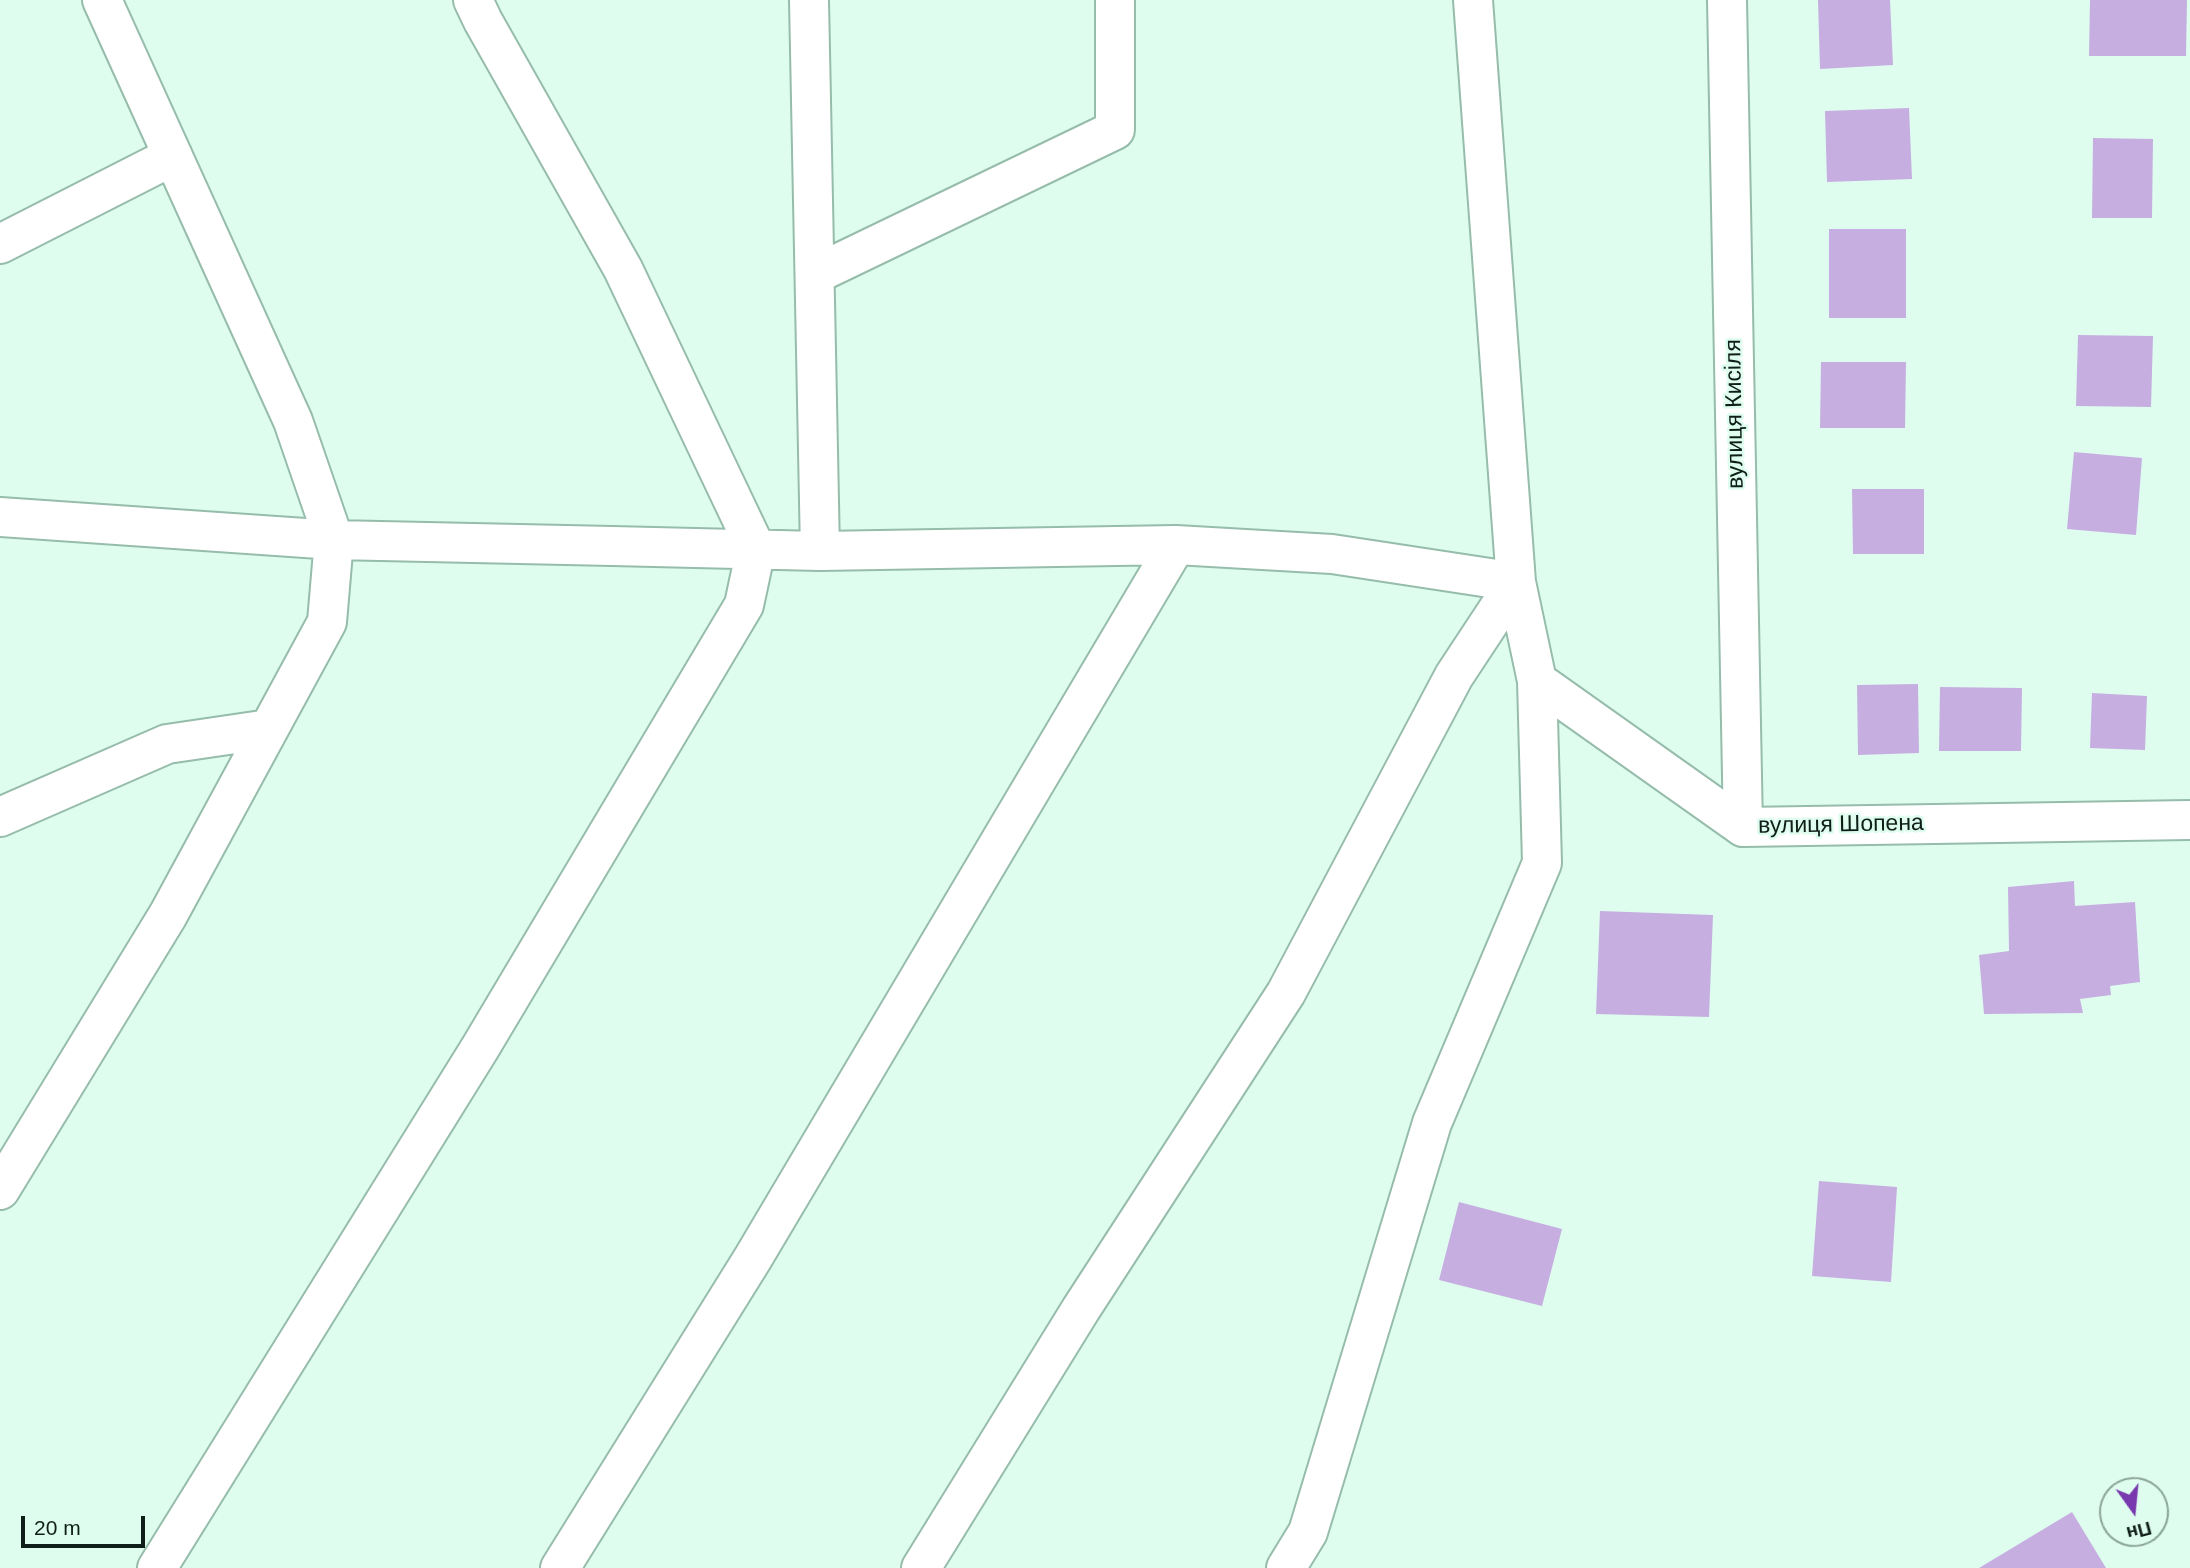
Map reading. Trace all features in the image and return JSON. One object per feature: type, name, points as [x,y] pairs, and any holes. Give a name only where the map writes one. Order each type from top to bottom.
[{"type":"street","points":[[0,1190],[167,915],[327,622],[334,540],[293,421],[102,0]]},
{"type":"street","points":[[157,1568],[481,1048],[737,617],[744,605],[756,549],[623,269],[473,0]]},
{"type":"street","points":[[809,0],[820,551]]},
{"type":"street","points":[[816,274],[1115,130],[1115,0]]},
{"type":"street","points":[[1286,1568],[1308,1532],[1432,1123],[1542,863],[1537,681],[1516,582],[1473,0]]},
{"type":"street","name":"вулиця Кисіля","points":[[1727,0],[1744,827]]},
{"type":"street","points":[[0,244],[173,156]]},
{"type":"street","points":[[0,517],[334,540],[820,551],[1176,545],[1332,554],[1516,582]]},
{"type":"street","points":[[560,1568],[753,1258],[1176,545]]},
{"type":"street","points":[[921,1568],[1081,1309],[1286,993],[1454,676],[1516,582]]},
{"type":"street","name":"вулиця Шопена","points":[[1537,681],[1744,827],[2190,820]]},
{"type":"street","points":[[0,817],[167,744],[269,729]]},
{"type":"building","points":[[1818,0],[1890,0],[1893,65],[1820,69]]},
{"type":"building","points":[[2090,0],[2187,0],[2186,56],[2089,56]]},
{"type":"building","points":[[1909,108],[1912,179],[1827,182],[1825,111]]},
{"type":"building","points":[[2093,138],[2153,139],[2152,218],[2092,218]]},
{"type":"building","points":[[1829,229],[1906,229],[1906,318],[1829,318]]},
{"type":"building","points":[[2078,335],[2153,336],[2151,407],[2076,406]]},
{"type":"building","points":[[1821,362],[1906,362],[1905,428],[1820,428]]},
{"type":"building","points":[[2074,452],[2142,458],[2136,535],[2067,529]]},
{"type":"building","points":[[1852,489],[1924,489],[1924,554],[1853,554]]},
{"type":"building","points":[[1918,684],[1919,753],[1858,755],[1857,685]]},
{"type":"building","points":[[1940,687],[2022,688],[2021,751],[1939,751]]},
{"type":"building","points":[[2092,693],[2147,696],[2145,750],[2090,748]]},
{"type":"building","points":[[2074,881],[2075,906],[2135,902],[2140,982],[2110,986],[2111,995],[2080,999],[2083,1013],[1984,1014],[1979,955],[2009,951],[2008,887]]},
{"type":"building","points":[[1600,911],[1713,915],[1709,1017],[1596,1014]]},
{"type":"building","points":[[1819,1181],[1897,1187],[1891,1282],[1812,1276]]},
{"type":"building","points":[[1459,1202],[1562,1229],[1542,1306],[1439,1280]]},
{"type":"building","points":[[2072,1512],[2106,1568],[1979,1568]]}]
